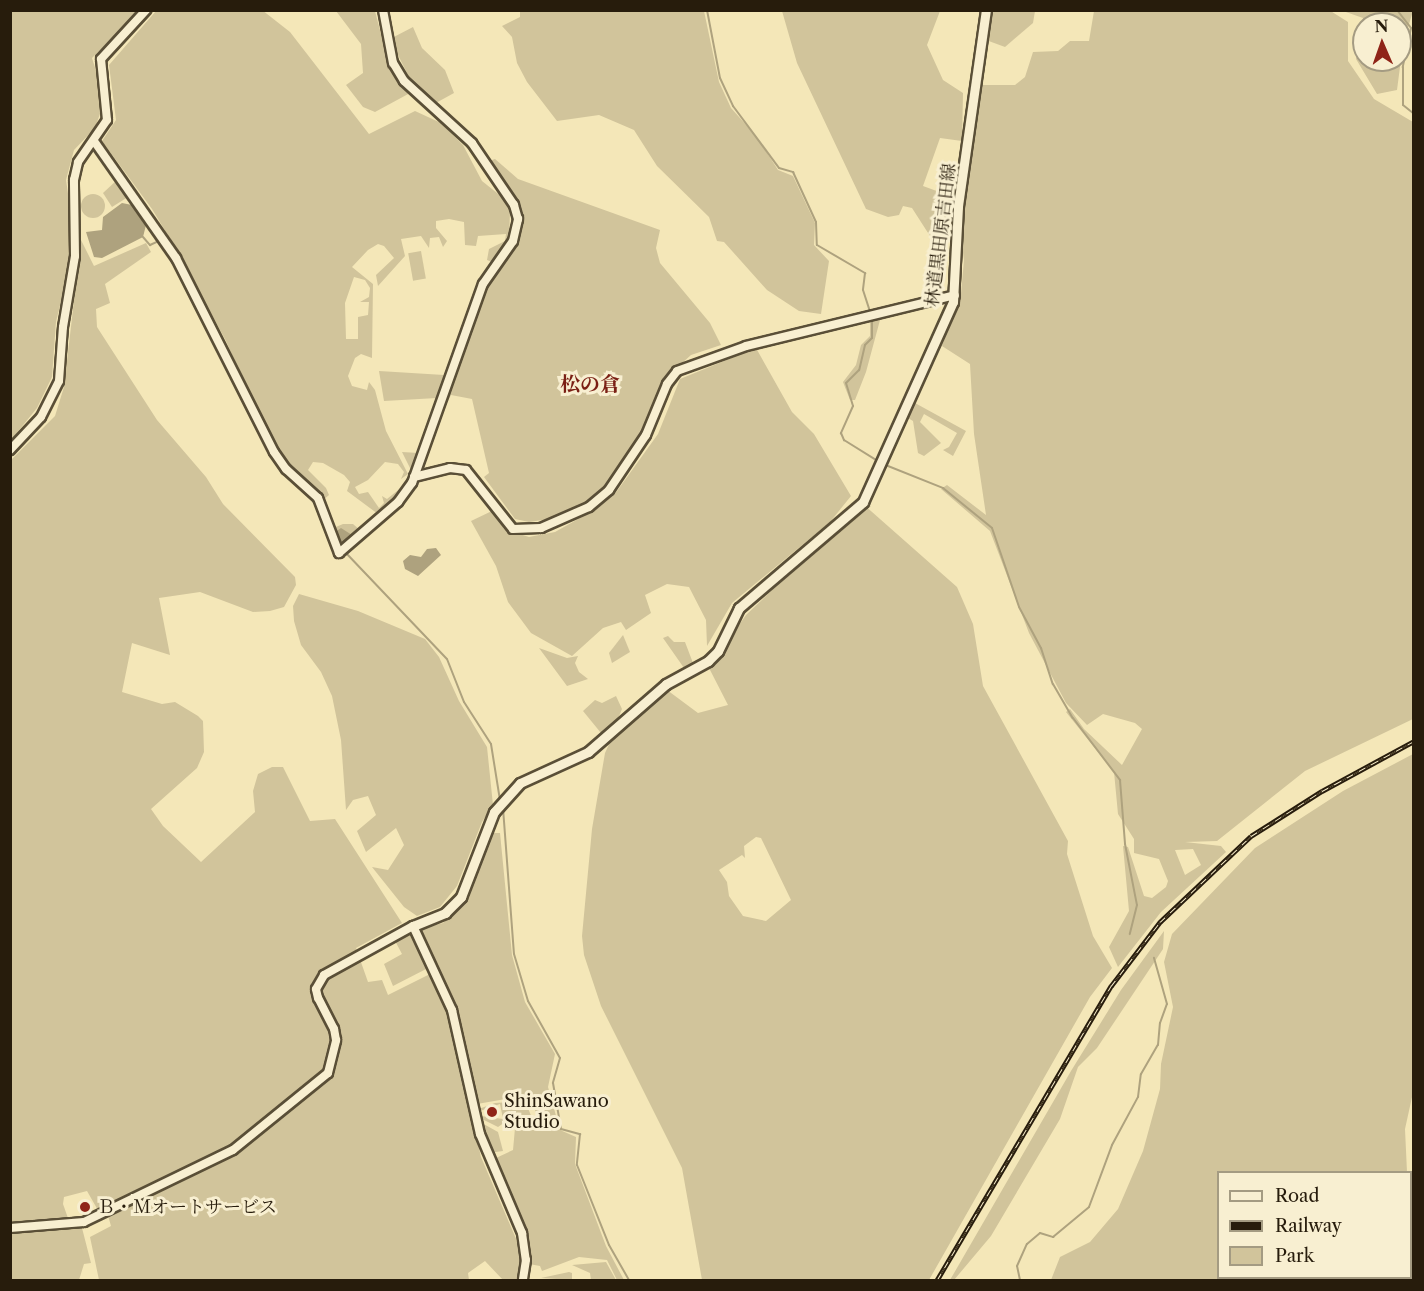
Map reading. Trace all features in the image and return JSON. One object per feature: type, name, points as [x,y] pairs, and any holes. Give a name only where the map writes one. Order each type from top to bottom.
[{"type":"street","points":[[10,450],[41,417],[59,381],[63,327],[75,256],[74,180],[78,162],[103,128],[108,109],[101,59],[146,10]]},
{"type":"street","points":[[94,141],[176,258],[274,452],[286,469],[318,498],[339,553],[399,502],[414,477],[483,284],[513,241],[518,219],[513,205],[472,142],[404,81],[393,63],[383,10]]},
{"type":"street","name":"林道黒田原吉田線","points":[[413,926],[445,913],[461,897],[494,812],[520,783],[588,752],[666,684],[713,656],[739,608],[863,502],[945,327],[955,295],[957,216],[986,10]]},
{"type":"street","points":[[414,477],[450,468],[466,470],[513,529],[541,528],[589,507],[609,490],[646,435],[667,384],[676,371],[746,346],[955,295]]},
{"type":"street","points":[[10,1228],[84,1222],[233,1150],[328,1073],[336,1040],[334,1029],[318,998],[316,989],[324,975],[413,926],[452,1010],[480,1134],[522,1233],[526,1260],[523,1281]]},
{"type":"green space","points":[[262,10],[290,32],[369,134],[415,111],[441,123],[463,145],[482,181],[502,197],[510,211],[509,240],[492,262],[487,260],[489,249],[505,241],[506,234],[478,236],[476,246],[465,245],[464,222],[449,219],[436,221],[436,228],[447,241],[443,247],[439,237],[430,238],[429,248],[421,236],[401,239],[405,256],[378,286],[376,275],[394,258],[384,246],[378,244],[368,250],[352,267],[373,284],[372,358],[361,354],[355,358],[348,376],[352,386],[367,390],[369,382],[375,390],[386,431],[408,474],[401,479],[404,472],[398,464],[385,462],[368,480],[355,487],[359,494],[368,492],[379,508],[384,503],[382,496],[387,499],[407,483],[378,514],[347,491],[350,482],[344,475],[323,463],[313,462],[308,470],[326,488],[329,495],[322,501],[289,469],[270,440],[226,341],[178,252],[152,209],[102,141],[116,120],[109,65],[156,11]],"holes":[[[354,277],[365,280],[370,288],[369,297],[360,302],[369,302],[368,315],[358,317],[358,339],[346,339],[345,303]]]},
{"type":"green space","points":[[1329,10],[1348,22],[1348,61],[1352,72],[1356,72],[1374,99],[1413,122],[1413,719],[1305,771],[1217,841],[1185,842],[1221,846],[1226,852],[1161,912],[1118,967],[1109,947],[1129,911],[1123,846],[1128,847],[1144,896],[1152,898],[1166,887],[1168,881],[1159,859],[1134,853],[1134,839],[1118,814],[1114,772],[1066,712],[1070,709],[1084,729],[1122,765],[1142,729],[1135,723],[1103,714],[1087,725],[1066,703],[1029,633],[990,531],[941,489],[947,485],[986,515],[974,434],[970,364],[942,346],[961,293],[964,260],[960,231],[980,85],[1015,85],[1025,77],[1033,52],[1058,51],[1070,41],[1089,41],[1094,11]],"holes":[[[1193,849],[1201,865],[1185,875],[1175,850]]]},
{"type":"green space","points":[[11,11],[139,11],[92,58],[101,87],[102,108],[95,128],[74,150],[66,180],[72,220],[68,272],[56,322],[52,377],[37,408],[11,440]]},
{"type":"green space","points":[[336,11],[375,11],[388,61],[410,93],[375,112],[363,107],[346,85],[363,73],[361,44]]},
{"type":"green space","points":[[520,11],[704,11],[719,82],[731,108],[756,136],[778,170],[793,176],[815,223],[814,245],[829,261],[821,314],[799,311],[767,290],[724,242],[717,241],[709,217],[657,166],[634,130],[599,115],[557,121],[527,82],[517,63],[512,37],[502,26],[520,17]]},
{"type":"green space","points":[[782,11],[940,11],[927,45],[943,80],[963,93],[962,141],[940,138],[923,186],[953,197],[948,242],[930,236],[912,208],[903,206],[899,215],[888,217],[866,209],[797,63]]},
{"type":"green space","points":[[989,11],[1035,11],[1033,23],[1005,47],[986,40]]},
{"type":"green space","points":[[1343,11],[1413,11],[1412,14],[1412,12],[1352,12],[1352,14]]},
{"type":"green space","points":[[413,27],[422,48],[445,70],[454,93],[434,104],[416,91],[390,39]]},
{"type":"green space","points":[[1364,72],[1399,72],[1397,90],[1377,94]]},
{"type":"green space","points":[[495,159],[518,179],[660,230],[656,248],[660,263],[710,323],[721,345],[691,355],[661,382],[650,420],[611,480],[586,503],[549,519],[529,522],[515,519],[484,477],[489,473],[472,399],[451,395],[447,403],[442,400],[487,285],[518,241],[524,219],[519,202],[500,181],[489,161]]},
{"type":"green space","points":[[117,180],[128,197],[112,207],[103,193]]},
{"type":"green space","points":[[93,194],[98,195],[104,201],[104,211],[98,217],[93,218],[88,217],[82,211],[81,206],[82,201],[88,195]]},
{"type":"green space","points":[[81,240],[94,266],[146,243],[151,252],[105,284],[110,303],[96,309],[97,327],[157,420],[206,477],[223,504],[295,577],[296,585],[284,607],[270,611],[253,612],[200,592],[159,598],[170,655],[132,643],[122,692],[162,704],[175,702],[198,716],[203,721],[204,752],[197,768],[151,809],[163,826],[201,862],[255,812],[253,791],[258,774],[272,767],[283,767],[310,821],[335,819],[402,923],[356,948],[368,982],[382,980],[388,995],[430,974],[448,1012],[481,1157],[520,1248],[520,1280],[503,1280],[485,1261],[468,1273],[469,1280],[99,1280],[90,1237],[111,1226],[107,1212],[99,1212],[87,1191],[64,1197],[63,1204],[69,1221],[82,1228],[91,1263],[84,1264],[79,1280],[11,1280],[10,461],[55,416],[64,387]]},
{"type":"green space","points":[[421,251],[426,279],[413,281],[408,253]]},
{"type":"green space","points":[[900,310],[880,320],[866,372],[855,400],[850,400],[843,382],[856,365],[861,345],[870,336],[870,321],[873,316]]},
{"type":"green space","points":[[756,348],[792,412],[814,434],[851,496],[830,522],[732,603],[707,646],[706,620],[689,587],[667,584],[645,595],[651,613],[626,630],[621,622],[603,628],[572,656],[531,633],[508,602],[496,566],[471,521],[494,510],[504,529],[529,537],[555,532],[598,508],[617,491],[658,434],[680,379]]},
{"type":"green space","points":[[379,371],[444,375],[437,398],[384,401]]},
{"type":"green space","points":[[915,403],[966,431],[953,456],[943,450],[949,447],[957,433],[924,414],[920,422],[941,443],[924,456],[918,453],[913,421],[908,418]]},
{"type":"green space","points":[[402,452],[419,453],[414,471],[411,470]]},
{"type":"green space","points":[[863,504],[957,587],[973,624],[983,686],[1068,841],[1067,854],[1093,936],[1112,968],[1090,997],[929,1280],[702,1280],[682,1168],[601,1006],[584,955],[582,936],[592,829],[605,753],[611,740],[667,690],[698,713],[728,705],[709,668],[746,615]],"holes":[[[756,837],[761,838],[791,900],[766,921],[743,916],[729,896],[727,882],[719,870],[742,855],[745,858],[744,846]]]},
{"type":"green space","points":[[343,524],[353,524],[361,531],[338,547],[331,529]]},
{"type":"green space","points":[[299,594],[358,611],[425,639],[439,657],[459,701],[487,747],[493,805],[482,822],[457,886],[440,907],[417,916],[404,907],[372,867],[388,870],[404,845],[396,828],[366,852],[357,831],[376,815],[368,796],[353,800],[346,810],[341,740],[332,696],[321,672],[301,645],[294,621],[293,606]]},
{"type":"green space","points":[[623,635],[630,652],[612,663],[609,653]]},
{"type":"green space","points":[[668,636],[674,642],[685,642],[693,663],[684,668],[663,638]]},
{"type":"green space","points":[[539,648],[567,658],[578,656],[575,663],[579,672],[588,679],[567,686]]},
{"type":"green space","points":[[616,696],[622,709],[617,721],[601,733],[583,711],[595,700],[602,703]]},
{"type":"green space","points":[[1413,754],[1414,1088],[1405,1129],[1407,1171],[1217,1171],[1217,1279],[1356,1280],[1051,1280],[1060,1257],[1090,1242],[1118,1209],[1143,1151],[1160,1089],[1161,1064],[1173,1007],[1164,962],[1172,934],[1255,848],[1343,791]]},
{"type":"green space","points":[[491,833],[500,833],[512,955],[525,1002],[555,1054],[548,1087],[560,1130],[576,1137],[575,1164],[606,1246],[624,1280],[617,1280],[607,1260],[579,1257],[542,1271],[540,1266],[529,1264],[529,1238],[496,1158],[513,1150],[515,1128],[534,1126],[538,1117],[530,1099],[522,1096],[477,1104],[456,1010],[420,929],[443,923],[469,898]]},
{"type":"green space","points":[[1164,931],[1163,949],[1097,1048],[1078,1067],[1060,1119],[991,1236],[954,1280],[950,1280],[1071,1071],[1121,990]]},
{"type":"green space","points":[[410,932],[415,933],[430,967],[393,986],[384,964],[402,954],[394,939]]},
{"type":"green space","points":[[525,1101],[532,1118],[508,1120],[498,1127],[478,1117],[476,1110],[495,1103]],"holes":[[[500,1104],[503,1119],[481,1116],[480,1111]]]},
{"type":"green space","points":[[480,1122],[498,1132],[503,1151],[489,1153]]},
{"type":"green space","points":[[606,1262],[616,1280],[591,1280],[590,1273],[572,1265]]},
{"type":"green space","points":[[569,1272],[572,1273],[572,1280],[541,1278]]},
{"type":"shaded area","points":[[122,203],[132,205],[146,225],[143,237],[102,258],[94,257],[86,232],[102,230],[103,217]]},
{"type":"shaded area","points":[[341,528],[352,535],[340,545],[334,533]]},
{"type":"shaded area","points":[[436,548],[441,555],[418,576],[405,569],[403,561],[410,555],[421,557],[427,549]]},
{"type":"waterway","points":[[707,10],[720,78],[733,106],[779,168],[793,172],[816,222],[817,245],[865,273],[863,290],[872,318],[872,338],[865,345],[859,370],[846,383],[853,406],[841,433],[844,440],[878,461]]},
{"type":"waterway","points":[[1397,10],[1411,28],[1403,67],[1403,105],[1414,114]]},
{"type":"waterway","points":[[143,237],[150,245],[159,241],[176,266]]},
{"type":"waterway","points":[[242,397],[266,445]]},
{"type":"waterway","points":[[274,458],[293,481]]},
{"type":"waterway","points":[[883,464],[943,488],[992,528],[1019,607],[1041,648],[1053,684],[1073,718],[1120,780],[1125,844],[1137,905],[1130,934]]},
{"type":"waterway","points":[[316,503],[334,551]]},
{"type":"waterway","points":[[338,555],[346,553],[447,659],[464,702],[491,744],[500,800]]},
{"type":"waterway","points":[[503,808],[514,954],[528,1001],[560,1058],[553,1083],[561,1129],[580,1134],[577,1165],[609,1245],[629,1280]]},
{"type":"waterway","points":[[1020,1280],[1017,1266],[1027,1244],[1040,1233],[1053,1237],[1089,1207],[1112,1145],[1138,1097],[1141,1074],[1158,1045],[1160,1023],[1167,1004],[1154,958]]},
{"type":"railway","points":[[937,1280],[1111,986],[1160,922],[1251,836],[1322,791],[1414,741]]},
{"type":"place","name":"ShinSawano Studio","points":[[492,1112]]},
{"type":"place","name":"Ｂ・Ｍオートサービス","points":[[85,1207]]},
{"type":"district","name":"松の倉","points":[[590,384]]}]
